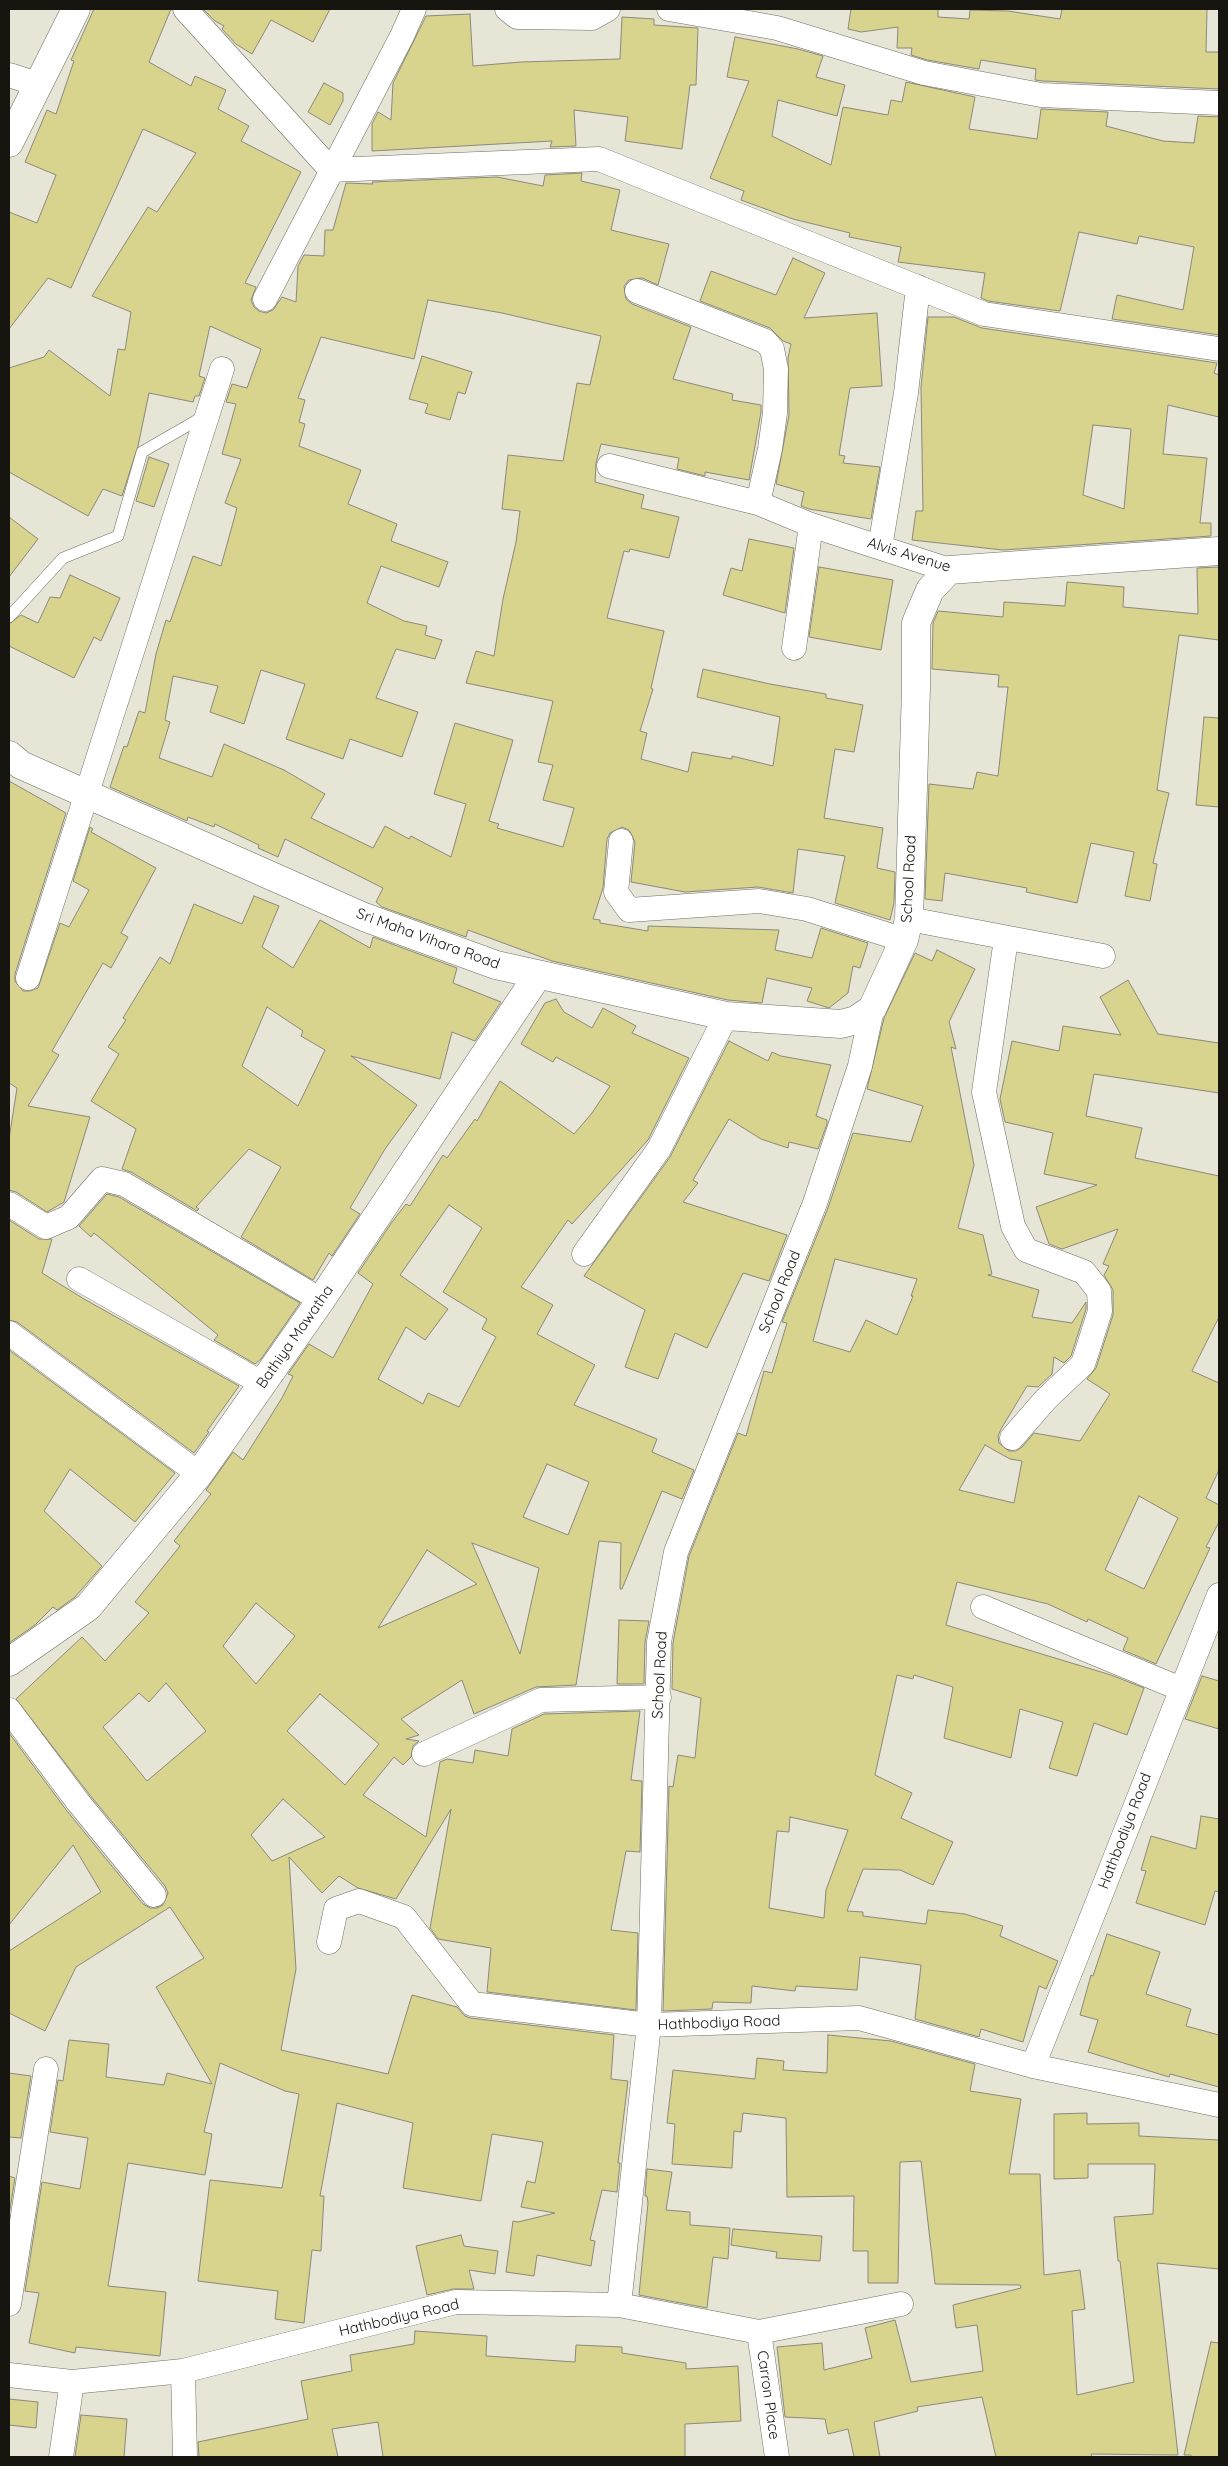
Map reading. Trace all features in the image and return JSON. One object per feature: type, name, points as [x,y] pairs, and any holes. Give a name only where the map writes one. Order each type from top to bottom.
[{"type":"street","points":[[9,142],[76,9]]},
{"type":"street","points":[[185,9],[332,170],[599,159],[984,314],[1219,349]]},
{"type":"street","points":[[265,299],[402,36],[414,9]]},
{"type":"street","points":[[507,9],[517,17],[592,18],[608,9]]},
{"type":"street","points":[[668,9],[777,28],[924,73],[1041,95],[1219,103]]},
{"type":"street","points":[[9,75],[37,84]]},
{"type":"street","points":[[880,547],[906,393],[918,287]]},
{"type":"street","points":[[637,291],[765,341],[772,349],[776,369],[775,413],[770,449],[758,503]]},
{"type":"street","points":[[28,978],[85,794],[222,369]]},
{"type":"street","name":"Alvis Avenue","points":[[609,466],[758,503],[811,525],[949,570],[1219,550]]},
{"type":"street","points":[[794,648],[811,525]]},
{"type":"street","name":"School Road","points":[[650,2025],[660,1642],[676,1552],[815,1203],[860,1066],[872,1009],[906,930],[916,688],[916,623],[930,590],[949,570]]},
{"type":"street","name":"Sri Maha Vihara Road","points":[[9,755],[21,765],[364,917],[496,965],[726,1016],[841,1024],[856,1020],[872,1009]]},
{"type":"street","points":[[621,841],[616,892],[629,910],[759,901],[906,930],[1006,939],[1103,956]]},
{"type":"street","points":[[1006,939],[984,1092],[1013,1226],[1026,1250],[1084,1272],[1099,1291],[1100,1311],[1083,1364],[1046,1398],[1012,1438]]},
{"type":"street","name":"Bathiya Mawatha","points":[[9,1662],[88,1607],[199,1474],[321,1300],[538,975]]},
{"type":"street","points":[[584,1254],[659,1149],[726,1016]]},
{"type":"street","points":[[9,1204],[46,1227],[69,1217],[102,1178],[124,1184],[321,1300]]},
{"type":"street","points":[[79,1279],[263,1384]]},
{"type":"street","points":[[9,1333],[199,1474]]},
{"type":"street","name":"Hathbodiya Road","points":[[1033,2066],[1219,1596]]},
{"type":"street","points":[[983,1607],[1181,1689]]},
{"type":"street","points":[[424,1754],[541,1700],[659,1697]]},
{"type":"street","points":[[9,1710],[78,1802],[154,1895]]},
{"type":"street","points":[[328,1942],[336,1909],[359,1901],[404,1917],[472,2004],[650,2025]]},
{"type":"street","name":"Hathbodiya Road","points":[[619,2305],[650,2025],[859,2018],[1033,2066],[1219,2105]]},
{"type":"street","points":[[9,2304],[46,2069]]},
{"type":"street","name":"Hathbodiya Road","points":[[9,2375],[72,2382],[183,2371],[456,2302],[619,2305],[759,2332],[901,2304]]},
{"type":"street","name":"Carron Place","points":[[759,2332],[777,2457]]},
{"type":"street","points":[[183,2371],[185,2457]]},
{"type":"street","points":[[61,2457],[72,2382]]},
{"type":"lane","points":[[9,617],[63,558],[118,536],[142,452],[207,414]]},
{"type":"building","points":[[94,9],[171,9],[149,62],[191,86],[195,76],[226,90],[218,109],[249,126],[241,141],[301,172],[245,283],[256,287],[251,300],[254,307],[259,311],[266,313],[273,310],[282,297],[296,302],[298,266],[304,255],[324,256],[325,230],[333,230],[346,183],[373,184],[372,182],[497,177],[543,186],[545,175],[582,173],[581,181],[620,190],[611,230],[669,244],[658,285],[642,278],[629,280],[624,286],[626,299],[632,304],[691,327],[673,379],[733,394],[732,400],[761,405],[761,412],[749,480],[705,472],[705,476],[677,469],[679,458],[601,444],[596,463],[595,482],[644,495],[641,508],[679,517],[669,558],[630,549],[629,552],[624,551],[607,618],[664,631],[651,688],[653,689],[640,731],[647,733],[641,759],[688,772],[692,752],[732,759],[732,756],[773,766],[780,717],[697,697],[703,669],[826,694],[826,698],[863,705],[854,752],[835,749],[824,818],[883,828],[877,868],[895,872],[894,903],[890,920],[835,903],[845,856],[798,849],[793,893],[758,887],[685,892],[631,882],[635,842],[629,830],[622,827],[610,833],[607,839],[603,888],[593,919],[600,920],[600,923],[648,931],[648,926],[779,930],[775,950],[812,958],[821,928],[868,943],[860,968],[853,966],[848,993],[829,1008],[807,1001],[812,988],[767,978],[762,1003],[728,1000],[552,961],[468,930],[466,937],[382,907],[376,902],[383,888],[285,839],[278,857],[258,848],[259,845],[215,824],[214,827],[188,817],[187,821],[110,787],[124,746],[127,747],[139,711],[145,713],[156,654],[166,620],[170,622],[193,556],[221,566],[237,508],[225,503],[241,459],[222,454],[236,404],[226,402],[232,384],[247,388],[261,349],[210,326],[199,376],[205,378],[199,396],[195,396],[193,402],[149,393],[138,446],[122,496],[103,489],[88,516],[9,472],[9,368],[44,357],[49,350],[110,396],[118,349],[125,350],[131,312],[92,296],[148,207],[157,212],[196,153],[143,129],[71,288],[48,278],[9,329],[9,212],[37,223],[56,175],[25,162],[47,110],[56,114],[74,61],[71,60]],"holes":[[[428,300],[502,313],[601,336],[590,385],[577,383],[563,461],[508,455],[502,509],[520,511],[516,542],[503,599],[494,656],[476,651],[466,683],[553,701],[538,762],[553,765],[543,800],[574,808],[563,847],[497,828],[499,824],[489,821],[513,740],[455,723],[434,794],[466,804],[451,857],[411,836],[409,839],[385,826],[373,848],[311,818],[325,794],[284,770],[224,744],[212,777],[159,758],[170,722],[165,720],[173,676],[218,686],[210,712],[244,724],[261,670],[305,684],[286,739],[343,759],[350,739],[402,757],[418,712],[376,698],[396,649],[435,659],[442,640],[425,635],[427,626],[404,621],[367,603],[381,566],[439,587],[448,562],[391,541],[397,524],[348,504],[361,470],[299,446],[305,424],[299,422],[305,400],[298,398],[321,337],[414,359]]]},
{"type":"building","points":[[203,9],[330,9],[313,42],[271,20],[252,54],[236,44],[222,29],[224,26],[215,21]]},
{"type":"building","points":[[851,9],[938,9],[938,17],[969,19],[970,10],[1008,11],[1060,19],[1062,9],[1207,9],[1206,52],[1219,52],[1219,89],[1043,81],[1035,80],[1036,69],[981,60],[979,69],[927,60],[911,55],[912,48],[897,48],[898,27],[861,32],[848,29]]},
{"type":"building","points":[[470,14],[473,66],[521,62],[620,59],[622,17],[654,19],[654,25],[698,28],[696,85],[690,85],[682,149],[625,141],[628,117],[574,110],[576,146],[550,147],[552,141],[372,151],[372,124],[378,112],[391,120],[393,83],[426,16]]},
{"type":"building","points":[[735,37],[798,49],[823,56],[816,77],[845,85],[837,116],[778,100],[772,136],[831,165],[843,107],[888,115],[891,100],[902,102],[906,82],[975,97],[969,129],[1037,139],[1041,109],[1108,112],[1106,126],[1163,141],[1194,143],[1198,116],[1219,117],[1219,335],[1112,319],[1117,295],[1183,310],[1194,247],[1139,236],[1137,244],[1079,232],[1060,311],[988,301],[981,298],[985,273],[898,262],[901,247],[849,237],[850,233],[793,219],[741,200],[744,191],[710,178],[749,81],[727,77]]},
{"type":"building","points":[[324,83],[343,93],[343,101],[330,125],[308,112]]},
{"type":"building","points":[[793,258],[825,273],[804,318],[877,313],[882,386],[850,388],[839,455],[845,456],[843,463],[880,467],[871,519],[809,509],[801,506],[804,492],[776,484],[789,415],[788,358],[791,344],[783,341],[770,328],[700,301],[711,271],[776,295]]},
{"type":"building","points":[[928,317],[954,317],[982,328],[1217,363],[1214,373],[1219,375],[1219,417],[1168,405],[1163,454],[1207,458],[1200,523],[1211,523],[1211,536],[1003,550],[912,540],[916,511],[923,511],[921,387]],"holes":[[[1093,425],[1131,429],[1124,509],[1083,495]]]},
{"type":"building","points":[[422,356],[472,372],[465,394],[458,392],[450,420],[425,413],[428,404],[409,399]]},
{"type":"building","points":[[149,457],[169,464],[154,507],[136,501]]},
{"type":"building","points":[[9,517],[38,539],[9,577]]},
{"type":"building","points":[[749,539],[794,548],[785,613],[723,595],[731,568],[742,571]]},
{"type":"building","points":[[819,567],[893,580],[881,650],[809,637]]},
{"type":"building","points":[[1219,567],[1219,640],[1179,635],[1157,790],[1169,793],[1153,863],[1157,864],[1150,901],[1125,896],[1134,852],[1091,843],[1077,903],[1026,892],[1027,888],[945,873],[942,901],[925,899],[929,784],[973,789],[977,772],[998,776],[1008,687],[998,687],[999,675],[932,669],[933,623],[938,611],[1003,617],[1004,602],[1065,606],[1067,582],[1124,587],[1123,607],[1198,614],[1197,568]]},
{"type":"building","points":[[70,575],[120,598],[101,641],[94,637],[74,678],[9,646],[9,624],[21,615],[38,623],[50,597],[60,598]]},
{"type":"building","points":[[1204,717],[1219,718],[1219,807],[1196,805]]},
{"type":"building","points":[[9,781],[66,813],[15,974],[15,981],[23,991],[38,988],[60,923],[69,927],[89,890],[73,881],[90,827],[93,829],[91,832],[156,868],[121,933],[128,937],[111,968],[103,963],[52,1051],[59,1055],[28,1106],[90,1117],[64,1202],[47,1212],[16,1192],[9,1190],[9,1139],[17,1088],[9,1083]]},
{"type":"building","points":[[254,896],[279,906],[262,947],[293,968],[320,920],[370,948],[373,937],[457,968],[453,983],[501,1002],[475,1041],[452,1032],[440,1079],[351,1056],[417,1105],[385,1149],[350,1208],[360,1214],[332,1256],[329,1253],[313,1280],[241,1237],[281,1167],[249,1149],[196,1207],[199,1209],[197,1211],[131,1172],[122,1169],[136,1129],[91,1101],[119,1054],[108,1047],[126,1020],[123,1018],[160,957],[170,964],[194,904],[242,924]],"holes":[[[267,1007],[303,1031],[301,1036],[325,1050],[298,1106],[242,1066]]]},
{"type":"building","points":[[937,950],[975,969],[949,1022],[956,1049],[951,1047],[974,1165],[958,1228],[983,1235],[992,1274],[988,1275],[1039,1290],[1032,1317],[1072,1323],[1086,1302],[1086,1309],[1071,1356],[1064,1363],[1054,1357],[1052,1374],[1038,1387],[1027,1386],[1001,1429],[998,1436],[999,1443],[1009,1451],[1016,1451],[1022,1447],[1034,1433],[1080,1441],[1110,1394],[1087,1379],[1096,1368],[1113,1315],[1113,1290],[1104,1275],[1109,1266],[1103,1264],[1118,1229],[1062,1249],[1049,1244],[1036,1207],[1097,1185],[1044,1174],[1053,1133],[1005,1122],[1000,1099],[1012,1041],[1059,1051],[1063,1026],[1121,1035],[1100,997],[1128,980],[1158,1034],[1219,1043],[1219,1093],[1094,1074],[1086,1116],[1142,1128],[1135,1158],[1219,1176],[1219,1317],[1192,1371],[1219,1383],[1219,1470],[1206,1498],[1219,1505],[1219,1522],[1206,1547],[1210,1548],[1156,1664],[1123,1650],[1128,1638],[1088,1619],[1087,1622],[1048,1604],[957,1582],[946,1625],[1111,1675],[1144,1688],[1127,1735],[1094,1723],[1077,1776],[1049,1768],[1063,1722],[1020,1709],[1011,1758],[944,1738],[953,1687],[914,1675],[913,1679],[897,1675],[875,1775],[912,1793],[901,1818],[953,1842],[933,1885],[900,1870],[863,1869],[847,1911],[863,1912],[863,1916],[926,1924],[928,1910],[965,1914],[1003,1926],[1000,1936],[1058,1961],[1046,1989],[1039,1986],[1023,2042],[981,2029],[979,2037],[915,2019],[921,1965],[860,1957],[857,1990],[796,1986],[795,1991],[752,1986],[751,2003],[713,2002],[712,2009],[663,2011],[669,1786],[673,1787],[678,1755],[695,1758],[701,1698],[672,1689],[673,1643],[689,1556],[738,1433],[746,1436],[764,1371],[772,1373],[787,1323],[782,1322],[828,1208],[853,1133],[911,1142],[923,1106],[867,1089],[884,1018],[915,953],[932,961]],"holes":[[[835,1259],[917,1279],[911,1296],[913,1296],[897,1335],[866,1320],[850,1352],[813,1341]],[[985,1445],[1010,1459],[1022,1461],[1014,1503],[959,1490]],[[1139,1496],[1178,1518],[1144,1589],[1105,1570]],[[790,1817],[848,1830],[826,1890],[824,1918],[769,1908],[777,1831],[789,1832]]]},
{"type":"building","points":[[556,999],[564,1012],[592,1028],[603,1008],[636,1026],[632,1033],[689,1058],[648,1140],[572,1224],[568,1220],[521,1287],[553,1305],[537,1334],[595,1365],[574,1405],[657,1439],[652,1452],[694,1470],[682,1499],[662,1491],[622,1589],[620,1589],[621,1543],[599,1541],[576,1685],[536,1687],[474,1714],[462,1680],[401,1719],[419,1735],[406,1739],[419,1741],[413,1746],[411,1757],[403,1765],[394,1757],[363,1795],[426,1837],[440,1762],[447,1759],[473,1763],[475,1750],[508,1756],[512,1729],[544,1714],[640,1711],[631,1780],[642,1781],[640,1852],[626,1851],[611,1930],[638,1933],[636,2010],[487,1992],[491,1948],[438,1939],[430,1928],[451,1809],[396,1899],[358,1888],[339,1876],[322,1893],[289,1857],[296,1969],[281,2050],[388,2074],[412,1995],[457,2007],[465,2016],[470,2018],[614,2035],[611,2079],[628,2081],[618,2163],[620,2163],[617,2192],[602,2190],[590,2240],[595,2241],[591,2266],[537,2255],[534,2276],[506,2272],[513,2221],[518,2222],[555,2213],[521,2207],[527,2181],[535,2183],[543,2142],[492,2134],[481,2201],[403,2188],[413,2123],[337,2103],[320,2196],[324,2196],[321,2251],[312,2250],[304,2323],[275,2319],[278,2291],[198,2281],[210,2180],[282,2188],[299,2094],[285,2091],[220,2063],[204,2132],[212,2134],[205,2175],[128,2163],[108,2286],[166,2292],[160,2356],[76,2347],[75,2353],[29,2343],[39,2293],[25,2291],[42,2182],[80,2189],[88,2138],[50,2132],[58,2080],[63,2081],[69,2040],[109,2044],[106,2077],[164,2085],[167,2073],[212,2084],[156,1987],[204,1958],[170,1907],[76,1967],[45,2031],[9,2013],[9,1951],[101,1892],[73,1845],[9,1925],[9,1733],[67,1811],[143,1904],[150,1908],[157,1908],[163,1905],[168,1893],[165,1886],[89,1794],[16,1699],[82,1637],[105,1661],[149,1613],[135,1602],[180,1546],[174,1541],[211,1494],[206,1490],[233,1452],[243,1460],[282,1398],[293,1376],[288,1374],[309,1344],[333,1358],[373,1284],[358,1273],[392,1222],[406,1204],[410,1206],[443,1155],[447,1158],[475,1119],[477,1121],[500,1081],[574,1134],[592,1113],[610,1086],[556,1057],[553,1062],[521,1044],[545,1003]],"holes":[[[449,1205],[482,1228],[443,1292],[487,1319],[482,1329],[496,1337],[459,1407],[428,1393],[423,1404],[378,1379],[406,1327],[425,1340],[448,1309],[400,1275]],[[547,1464],[589,1482],[568,1535],[523,1517]],[[472,1543],[539,1568],[520,1654]],[[427,1550],[477,1584],[378,1628]],[[256,1603],[295,1636],[256,1684],[223,1646]],[[166,1683],[206,1731],[147,1781],[103,1727],[139,1693],[149,1702]],[[320,1694],[379,1744],[345,1785],[287,1731]],[[283,1799],[325,1837],[272,1861],[251,1835]]]},
{"type":"building","points":[[729,1041],[768,1061],[772,1052],[781,1056],[831,1065],[816,1116],[827,1120],[827,1124],[818,1149],[789,1142],[788,1148],[761,1139],[729,1119],[693,1180],[698,1183],[683,1202],[787,1235],[769,1281],[743,1273],[707,1348],[675,1333],[658,1379],[625,1367],[645,1310],[584,1276],[670,1157]]},
{"type":"building","points":[[107,1194],[119,1197],[300,1303],[261,1359],[255,1364],[214,1340],[218,1335],[94,1233],[91,1237],[79,1226]]},
{"type":"building","points":[[9,1220],[39,1239],[52,1239],[42,1273],[84,1299],[239,1386],[194,1453],[17,1322],[9,1320]]},
{"type":"building","points":[[9,1350],[175,1473],[135,1522],[70,1469],[44,1511],[102,1566],[75,1597],[57,1610],[53,1607],[35,1625],[9,1643]]},
{"type":"building","points":[[619,1620],[649,1621],[645,1642],[644,1684],[617,1684]]},
{"type":"building","points":[[1202,1676],[1219,1681],[1219,1729],[1185,1719]]},
{"type":"building","points":[[1201,1816],[1219,1819],[1219,1892],[1215,1891],[1205,1925],[1136,1903],[1146,1871],[1141,1870],[1151,1836],[1196,1849]]},
{"type":"building","points":[[1107,1934],[1160,1952],[1146,1994],[1191,2009],[1186,2026],[1219,2035],[1219,2087],[1170,2074],[1169,2077],[1088,2052],[1098,2020],[1080,2015],[1091,1975],[1093,1976]]},
{"type":"building","points":[[828,2035],[891,2041],[975,2064],[970,2091],[1021,2099],[1009,2174],[1040,2174],[1044,2275],[1080,2270],[1085,2309],[1072,2311],[1077,2395],[1134,2382],[1114,2217],[1153,2214],[1155,2164],[1088,2164],[1088,2178],[1054,2179],[1054,2114],[1087,2113],[1087,2124],[1139,2123],[1139,2136],[1219,2140],[1219,2269],[1157,2263],[1178,2455],[1091,2454],[1092,2457],[996,2457],[982,2397],[917,2407],[918,2411],[874,2422],[880,2457],[854,2457],[848,2429],[828,2434],[825,2419],[785,2417],[777,2347],[822,2343],[824,2370],[872,2358],[865,2328],[895,2320],[911,2382],[983,2371],[977,2325],[956,2328],[953,2305],[1021,2288],[1020,2285],[935,2284],[921,2161],[900,2162],[898,2283],[868,2283],[868,2251],[853,2251],[854,2196],[787,2197],[786,2118],[743,2113],[741,2132],[734,2131],[732,2168],[672,2164],[675,2124],[667,2123],[673,2070],[755,2079],[757,2058],[784,2061],[783,2070],[827,2073]]},
{"type":"building","points":[[9,2073],[31,2076],[21,2138],[9,2137]]},
{"type":"building","points":[[647,2169],[672,2172],[666,2210],[690,2212],[690,2225],[730,2228],[728,2259],[713,2257],[707,2308],[639,2295],[648,2203],[647,2196],[645,2196]]},
{"type":"building","points":[[9,2176],[15,2178],[9,2215]]},
{"type":"building","points":[[733,2229],[822,2236],[820,2261],[776,2258],[777,2252],[731,2245]]},
{"type":"building","points":[[461,2235],[464,2246],[498,2251],[495,2274],[469,2270],[474,2289],[453,2289],[427,2295],[416,2246]]},
{"type":"building","points":[[415,2331],[487,2336],[486,2356],[575,2362],[576,2345],[622,2347],[622,2353],[686,2363],[686,2369],[738,2366],[741,2421],[685,2424],[685,2457],[383,2457],[378,2422],[332,2429],[338,2457],[199,2457],[198,2442],[308,2419],[301,2381],[352,2371],[350,2355],[414,2344]]},
{"type":"building","points":[[1211,2342],[1219,2343],[1219,2457],[1191,2457],[1191,2455],[1184,2455]]},
{"type":"building","points":[[9,2399],[38,2402],[36,2428],[9,2425]]},
{"type":"building","points":[[81,2415],[127,2419],[124,2457],[75,2457]]}]
